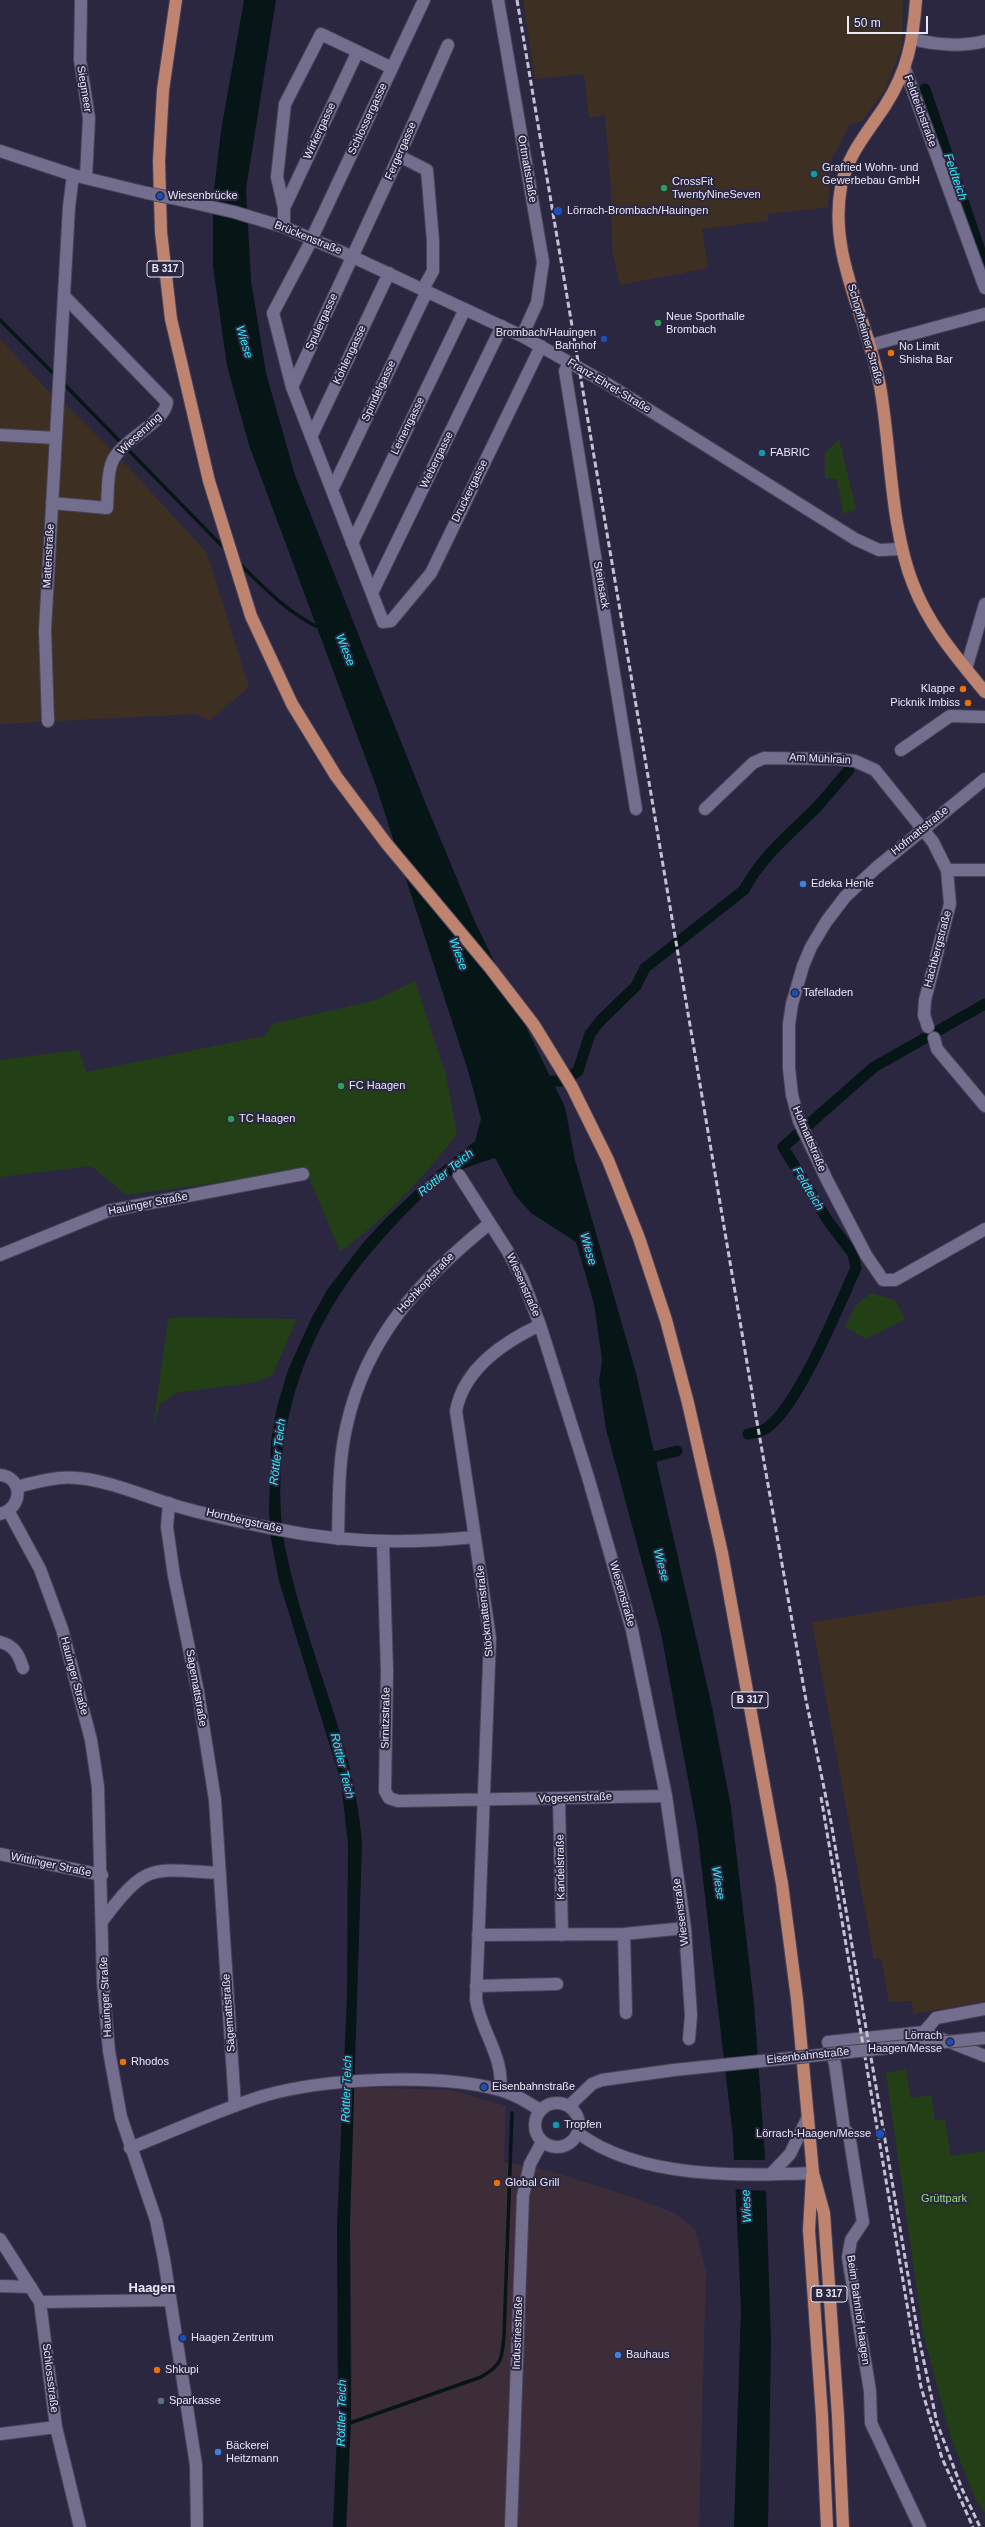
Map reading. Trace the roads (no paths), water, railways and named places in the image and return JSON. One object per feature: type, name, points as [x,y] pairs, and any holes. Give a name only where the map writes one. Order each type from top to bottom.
[{"type":"main road","name":"B 317","points":[[176,0],[163,98],[159,161],[161,232],[171,319],[207,474],[251,616],[292,704],[336,776],[386,843],[496,975],[534,1025],[572,1087],[608,1160],[626,1203],[666,1320],[688,1403],[722,1553],[780,1876],[797,1999],[813,2172],[809,2230],[822,2416],[827,2527]]},
{"type":"main road","name":"Schopfheimer Straße","points":[[916,0],[913,39],[905,69],[886,106],[858,144],[849,163],[841,186],[839,205],[839,242],[871,345],[886,422],[902,549],[913,584],[928,616],[943,641],[985,692]]},
{"type":"main road","name":"B 317","points":[[813,2172],[824,2213],[838,2416],[843,2527]]},
{"type":"street","name":"Siegmeer","points":[[81,0],[80,60],[89,118],[86,178]]},
{"type":"street","name":"Schlossergasse","points":[[292,386],[273,313],[311,242],[424,0]]},
{"type":"street","name":"Ortmattstraße","points":[[498,0],[543,262],[537,303],[522,336]]},
{"type":"street","points":[[280,226],[284,208],[277,177],[285,104],[320,34],[357,53],[392,68]]},
{"type":"street","points":[[913,39],[929,43],[975,44],[985,41]]},
{"type":"street","name":"Fergergasse","points":[[353,257],[448,45]]},
{"type":"street","name":"Wirkergasse","points":[[284,208],[357,53]]},
{"type":"street","name":"Feldteichstraße","points":[[905,69],[985,288]]},
{"type":"street","points":[[0,151],[86,178]]},
{"type":"street","points":[[399,156],[427,170],[433,241],[433,271],[425,290]]},
{"type":"street","points":[[65,296],[69,207],[73,175]]},
{"type":"street","name":"Brückenstraße","points":[[86,178],[172,198],[280,226],[311,242],[353,257],[425,290]]},
{"type":"street","name":"Spulergasse","points":[[292,386],[353,257]]},
{"type":"street","name":"Kohlengasse","points":[[311,437],[389,273]]},
{"type":"street","name":"Franz-Ehret-Straße","points":[[425,290],[502,326],[569,362],[706,444],[855,539],[879,550],[902,549]]},
{"type":"street","name":"Spindelgasse","points":[[332,490],[425,290]]},
{"type":"street","name":"Mattenstraße","points":[[48,721],[45,630],[65,296]]},
{"type":"street","name":"Wiesenring","points":[[52,503],[107,508],[111,464],[121,450],[130,441],[163,412],[167,402],[65,296]]},
{"type":"street","name":"Leinengasse","points":[[352,542],[465,309]]},
{"type":"street","points":[[871,345],[985,314]]},
{"type":"street","name":"Webergasse","points":[[372,593],[502,326]]},
{"type":"street","name":"Druckergasse","points":[[372,593],[383,622],[391,621],[430,573],[541,346]]},
{"type":"street","name":"Steinsack","points":[[569,362],[565,371],[636,809]]},
{"type":"street","points":[[292,386],[372,593]]},
{"type":"street","points":[[0,435],[56,438]]},
{"type":"street","points":[[966,669],[985,604]]},
{"type":"street","points":[[901,750],[950,716],[985,718]]},
{"type":"street","name":"Am Mühlrain","points":[[705,809],[753,763],[764,758],[838,759],[855,761],[875,770],[924,828]]},
{"type":"street","name":"Hofmattstraße","points":[[985,779],[861,880],[845,897],[826,922],[803,966],[789,1024],[790,1081],[799,1121],[807,1140],[866,1255],[883,1280],[894,1280],[985,1229]]},
{"type":"street","name":"Hachbergstraße","points":[[924,828],[940,853],[947,870],[949,910],[925,1000],[924,1015],[928,1027]]},
{"type":"street","points":[[947,870],[985,870]]},
{"type":"street","points":[[934,1038],[937,1049],[985,1106]]},
{"type":"street","name":"Hauinger Straße","points":[[0,1256],[108,1211],[303,1174]]},
{"type":"street","name":"Wiesenstraße","points":[[459,1175],[507,1250],[522,1278],[540,1325],[588,1477],[632,1630],[666,1796],[685,1928],[691,2015],[689,2039]]},
{"type":"street","name":"Hochkopfstraße","points":[[338,1539],[341,1469],[346,1426],[354,1397],[371,1356],[386,1328],[406,1302],[456,1250],[489,1224]]},
{"type":"street","name":"Stöckmattenstraße","points":[[500,2090],[501,2070],[478,2012],[476,1986],[490,1638],[456,1419],[457,1402],[465,1386],[493,1352],[507,1341],[540,1325]]},
{"type":"street","points":[[0,1475],[12,1480],[17,1487],[19,1496],[16,1505],[4,1513]]},
{"type":"street","name":"Hornbergstraße","points":[[17,1487],[77,1478],[151,1495],[169,1504],[262,1526],[338,1539],[383,1542],[428,1542],[475,1537]]},
{"type":"street","name":"Sägemattstraße","points":[[169,1504],[167,1527],[174,1576],[198,1692],[215,1800],[235,2106]]},
{"type":"street","name":"Hauinger Straße","points":[[4,1513],[40,1569],[62,1629],[80,1695],[98,1787],[102,1875],[104,1982],[109,2051],[114,2085],[130,2148],[156,2220],[193,2441],[197,2489],[197,2527]]},
{"type":"street","name":"Sirnitzstraße","points":[[383,1542],[387,1671],[385,1791],[389,1798],[398,1801],[484,1801]]},
{"type":"street","points":[[0,1642],[7,1644],[18,1653],[23,1668]]},
{"type":"street","name":"Vogesenstraße","points":[[484,1801],[666,1796]]},
{"type":"street","name":"Kandelstraße","points":[[559,1799],[562,1935]]},
{"type":"street","name":"Wittlinger Straße","points":[[0,1854],[102,1875]]},
{"type":"street","points":[[103,1920],[127,1889],[143,1875],[161,1870],[220,1873]]},
{"type":"street","points":[[478,1935],[624,1934],[685,1928]]},
{"type":"street","points":[[624,1934],[626,2013]]},
{"type":"street","points":[[476,1986],[557,1984]]},
{"type":"street","points":[[985,2009],[936,2018],[924,2032],[985,2056]]},
{"type":"street","name":"Beim Bahnhof Haagen","points":[[920,2527],[871,2423],[870,2391],[848,2257],[851,2240],[863,2222],[849,2134],[844,2129],[835,2064],[828,2042],[924,2032]]},
{"type":"street","name":"Eisenbahnstraße","points":[[569,2106],[592,2084],[602,2080],[674,2070],[985,2038]]},
{"type":"street","points":[[130,2148],[235,2106],[301,2088],[338,2083],[361,2081],[434,2082],[500,2090],[520,2097],[540,2110]]},
{"type":"street","points":[[554,2103],[569,2106],[578,2118],[578,2133],[569,2144],[562,2147],[555,2148],[542,2142],[534,2126],[540,2110],[554,2103]]},
{"type":"street","points":[[770,2174],[784,2162],[795,2145],[808,2117]]},
{"type":"street","points":[[578,2133],[588,2140],[628,2158],[667,2168],[704,2172],[770,2174],[813,2172]]},
{"type":"street","name":"Industriestraße","points":[[511,2527],[523,2196],[530,2164],[542,2142]]},
{"type":"street","name":"Schlossstraße","points":[[0,2239],[40,2302],[56,2427],[80,2527]]},
{"type":"street","points":[[0,2286],[31,2287]]},
{"type":"street","points":[[40,2302],[170,2300]]},
{"type":"street","points":[[0,2434],[56,2427]]},
{"type":"water","points":[[244,0],[276,0],[246,189],[251,280],[266,373],[295,475],[425,802],[475,922],[565,1107],[575,1160],[636,1373],[712,1707],[731,1807],[754,2004],[765,2157],[771,2341],[768,2527],[734,2527],[741,2308],[733,2137],[697,1828],[661,1633],[606,1429],[599,1381],[602,1360],[594,1304],[576,1242],[531,1213],[515,1195],[495,1158],[459,1171],[437,1185],[401,1218],[360,1266],[338,1297],[320,1330],[304,1365],[293,1401],[285,1438],[281,1476],[281,1514],[286,1551],[301,1610],[346,1754],[360,1819],[362,1843],[350,2223],[351,2422],[346,2527],[333,2527],[338,2411],[337,2226],[347,1995],[348,1844],[341,1782],[279,1581],[271,1539],[269,1511],[271,1441],[277,1407],[288,1370],[312,1317],[327,1290],[362,1244],[386,1218],[432,1175],[475,1141],[481,1119],[469,1074],[376,786],[249,445],[227,366],[213,267],[213,198],[221,131]]},
{"type":"waterway","name":"Feldteich","points":[[925,89],[985,265]]},
{"type":"waterway","points":[[0,320],[56,376]]},
{"type":"waterway","points":[[62,382],[225,549]]},
{"type":"waterway","points":[[238,562],[266,590],[287,607],[297,615],[320,628]]},
{"type":"waterway","points":[[541,1089],[548,1081],[564,1081],[578,1071],[590,1034],[600,1021],[636,986],[645,968],[744,890],[751,878],[768,856],[817,807],[849,770]]},
{"type":"waterway","name":"Feldteich","points":[[748,1434],[763,1430],[776,1420],[789,1403],[816,1356],[856,1268],[853,1254],[828,1221],[783,1147],[874,1067],[985,1004]]},
{"type":"waterway","name":"Feldteich","points":[[641,1460],[677,1451]]},
{"type":"waterway","name":"Röttler Teich","points":[[347,2424],[481,2377],[493,2369],[500,2361],[503,2350],[504,2336],[512,2113]]},
{"type":"railway","points":[[517,0],[757,1422],[806,1700],[831,1822],[918,2334],[937,2423],[962,2489],[980,2527]]},
{"type":"railway","points":[[821,1797],[921,2387],[942,2458],[973,2527]]},
{"type":"place","name":"Grafried Wohn- und Gewerbebau GmbH","points":[[814,174]]},
{"type":"place","name":"CrossFit TwentyNineSeven","points":[[664,188]]},
{"type":"place","name":"Wiesenbrücke","points":[[160,196]]},
{"type":"place","name":"Lörrach-Brombach/Hauingen","points":[[558,211]]},
{"type":"place","name":"Neue Sporthalle Brombach","points":[[658,323]]},
{"type":"place","name":"Brombach/Hauingen Bahnhof","points":[[604,339]]},
{"type":"place","name":"No Limit Shisha Bar","points":[[891,353]]},
{"type":"place","name":"FABRIC","points":[[762,453]]},
{"type":"place","name":"Klappe","points":[[963,689]]},
{"type":"place","name":"Picknik Imbiss","points":[[968,703]]},
{"type":"place","name":"Edeka Henle","points":[[803,884]]},
{"type":"place","name":"Tafelladen","points":[[795,993]]},
{"type":"place","name":"FC Haagen","points":[[341,1086]]},
{"type":"place","name":"TC Haagen","points":[[231,1119]]},
{"type":"place","name":"Lörrach Haagen/Messe","points":[[950,2042]]},
{"type":"place","name":"Rhodos","points":[[123,2062]]},
{"type":"place","name":"Eisenbahnstraße","points":[[484,2087]]},
{"type":"place","name":"Tropfen","points":[[556,2125]]},
{"type":"place","name":"Lörrach-Haagen/Messe","points":[[880,2134]]},
{"type":"place","name":"Global Grill","points":[[497,2183]]},
{"type":"place","name":"Haagen Zentrum","points":[[183,2338]]},
{"type":"place","name":"Bauhaus","points":[[618,2355]]},
{"type":"place","name":"Shkupi","points":[[157,2370]]},
{"type":"place","name":"Sparkasse","points":[[161,2401]]},
{"type":"place","name":"Bäckerei Heitzmann","points":[[218,2452]]},
{"type":"district","name":"Haagen","points":[[152,2288]]},
{"type":"water label","name":"Wiese","points":[[244,342]]},
{"type":"water label","name":"Wiese","points":[[345,650]]},
{"type":"water label","name":"Wiese","points":[[458,954]]},
{"type":"water label","name":"Wiese","points":[[588,1249]]},
{"type":"water label","name":"Wiese","points":[[661,1565]]},
{"type":"water label","name":"Wiese","points":[[718,1883]]},
{"type":"water label","name":"Wiese","points":[[747,2206]]},
{"type":"park label","name":"Grüttpark","points":[[944,2199]]}]
